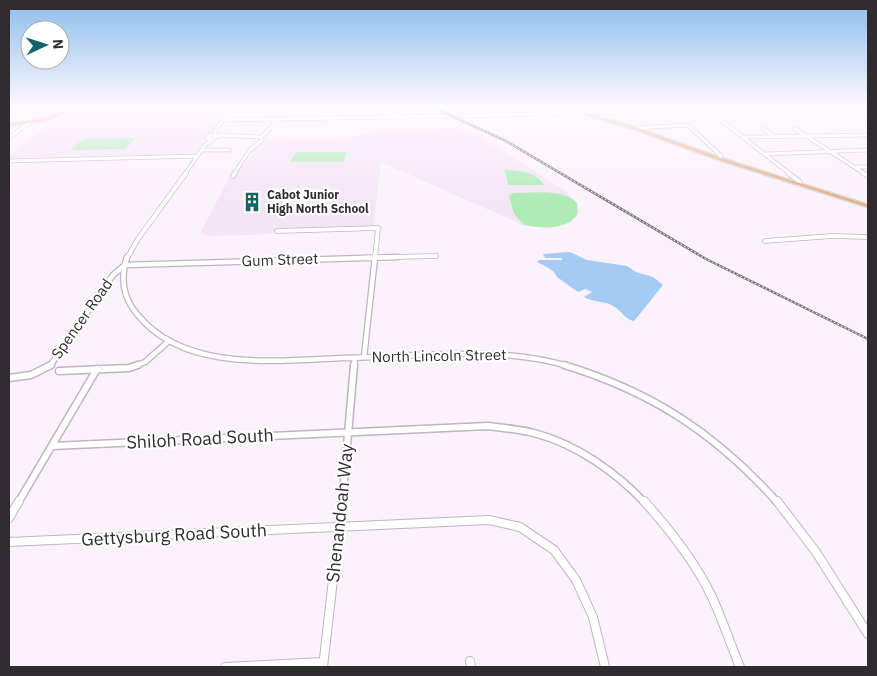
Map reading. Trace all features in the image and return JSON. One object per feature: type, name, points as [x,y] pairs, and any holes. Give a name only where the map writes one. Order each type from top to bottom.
[{"type":"main road","points":[[663,139],[720,159],[868,206]]},
{"type":"street","name":"North Lincoln Street","points":[[211,139],[137,240],[125,265],[124,289],[130,304],[142,322],[168,341],[194,351],[228,358],[264,361],[484,354],[524,356],[585,370],[608,378],[657,402],[718,445],[773,497],[808,540],[868,634]]},
{"type":"street","points":[[252,139],[256,142]]},
{"type":"street","points":[[233,176],[248,150],[261,140],[260,139]]},
{"type":"street","points":[[703,139],[722,156],[720,159]]},
{"type":"street","points":[[745,139],[799,181],[799,184]]},
{"type":"street","points":[[812,139],[868,176]]},
{"type":"street","points":[[248,145],[248,150]]},
{"type":"street","points":[[202,150],[229,150]]},
{"type":"street","points":[[765,154],[868,150]]},
{"type":"street","points":[[9,161],[197,156]]},
{"type":"street","points":[[855,167],[868,167]]},
{"type":"street","points":[[277,231],[378,228],[364,357]]},
{"type":"street","points":[[765,242],[832,236],[868,237]]},
{"type":"street","name":"Gum Street","points":[[125,265],[436,256]]},
{"type":"street","name":"Spencer Road","points":[[9,378],[31,375],[50,366],[113,275],[125,265]]},
{"type":"street","points":[[59,371],[129,368],[145,362],[168,341]]},
{"type":"street","name":"Shenandoah Way","points":[[323,665],[340,526],[354,358]]},
{"type":"street","points":[[9,518],[97,369]]},
{"type":"street","name":"Shiloh Road South","points":[[52,446],[488,426],[540,434],[583,454],[620,479],[654,512],[684,549],[710,594],[740,667]]},
{"type":"street","name":"Gettysburg Road South","points":[[9,542],[489,520],[520,527],[554,550],[576,580],[593,616],[605,667]]},
{"type":"street","points":[[225,667],[323,665]]},
{"type":"shaded area","points":[[31,139],[206,139],[194,155],[9,160],[9,155]]},
{"type":"shaded area","points":[[261,139],[483,139],[567,192],[577,203],[579,212],[571,222],[551,228],[525,226],[381,162],[373,226],[254,235],[207,236],[200,234],[234,168],[243,167]]},
{"type":"green space","points":[[83,139],[135,139],[125,149],[70,150]]},
{"type":"green space","points":[[296,152],[347,152],[344,162],[290,162]]},
{"type":"green space","points":[[505,170],[521,171],[532,175],[544,185],[508,185]]},
{"type":"green space","points":[[548,192],[564,195],[577,203],[577,215],[566,224],[560,226],[538,227],[524,225],[514,214],[509,196],[514,193]]},
{"type":"water","points":[[570,252],[587,260],[627,266],[636,272],[653,277],[663,285],[634,321],[631,320],[611,305],[584,297],[592,292],[585,289],[578,292],[557,277],[554,272],[537,262],[539,260],[562,260],[562,258],[545,258],[543,254]]},
{"type":"railway","points":[[501,139],[706,259],[868,339]]},
{"type":"place","name":"Cabot Junior High North School","points":[[252,202]]}]
